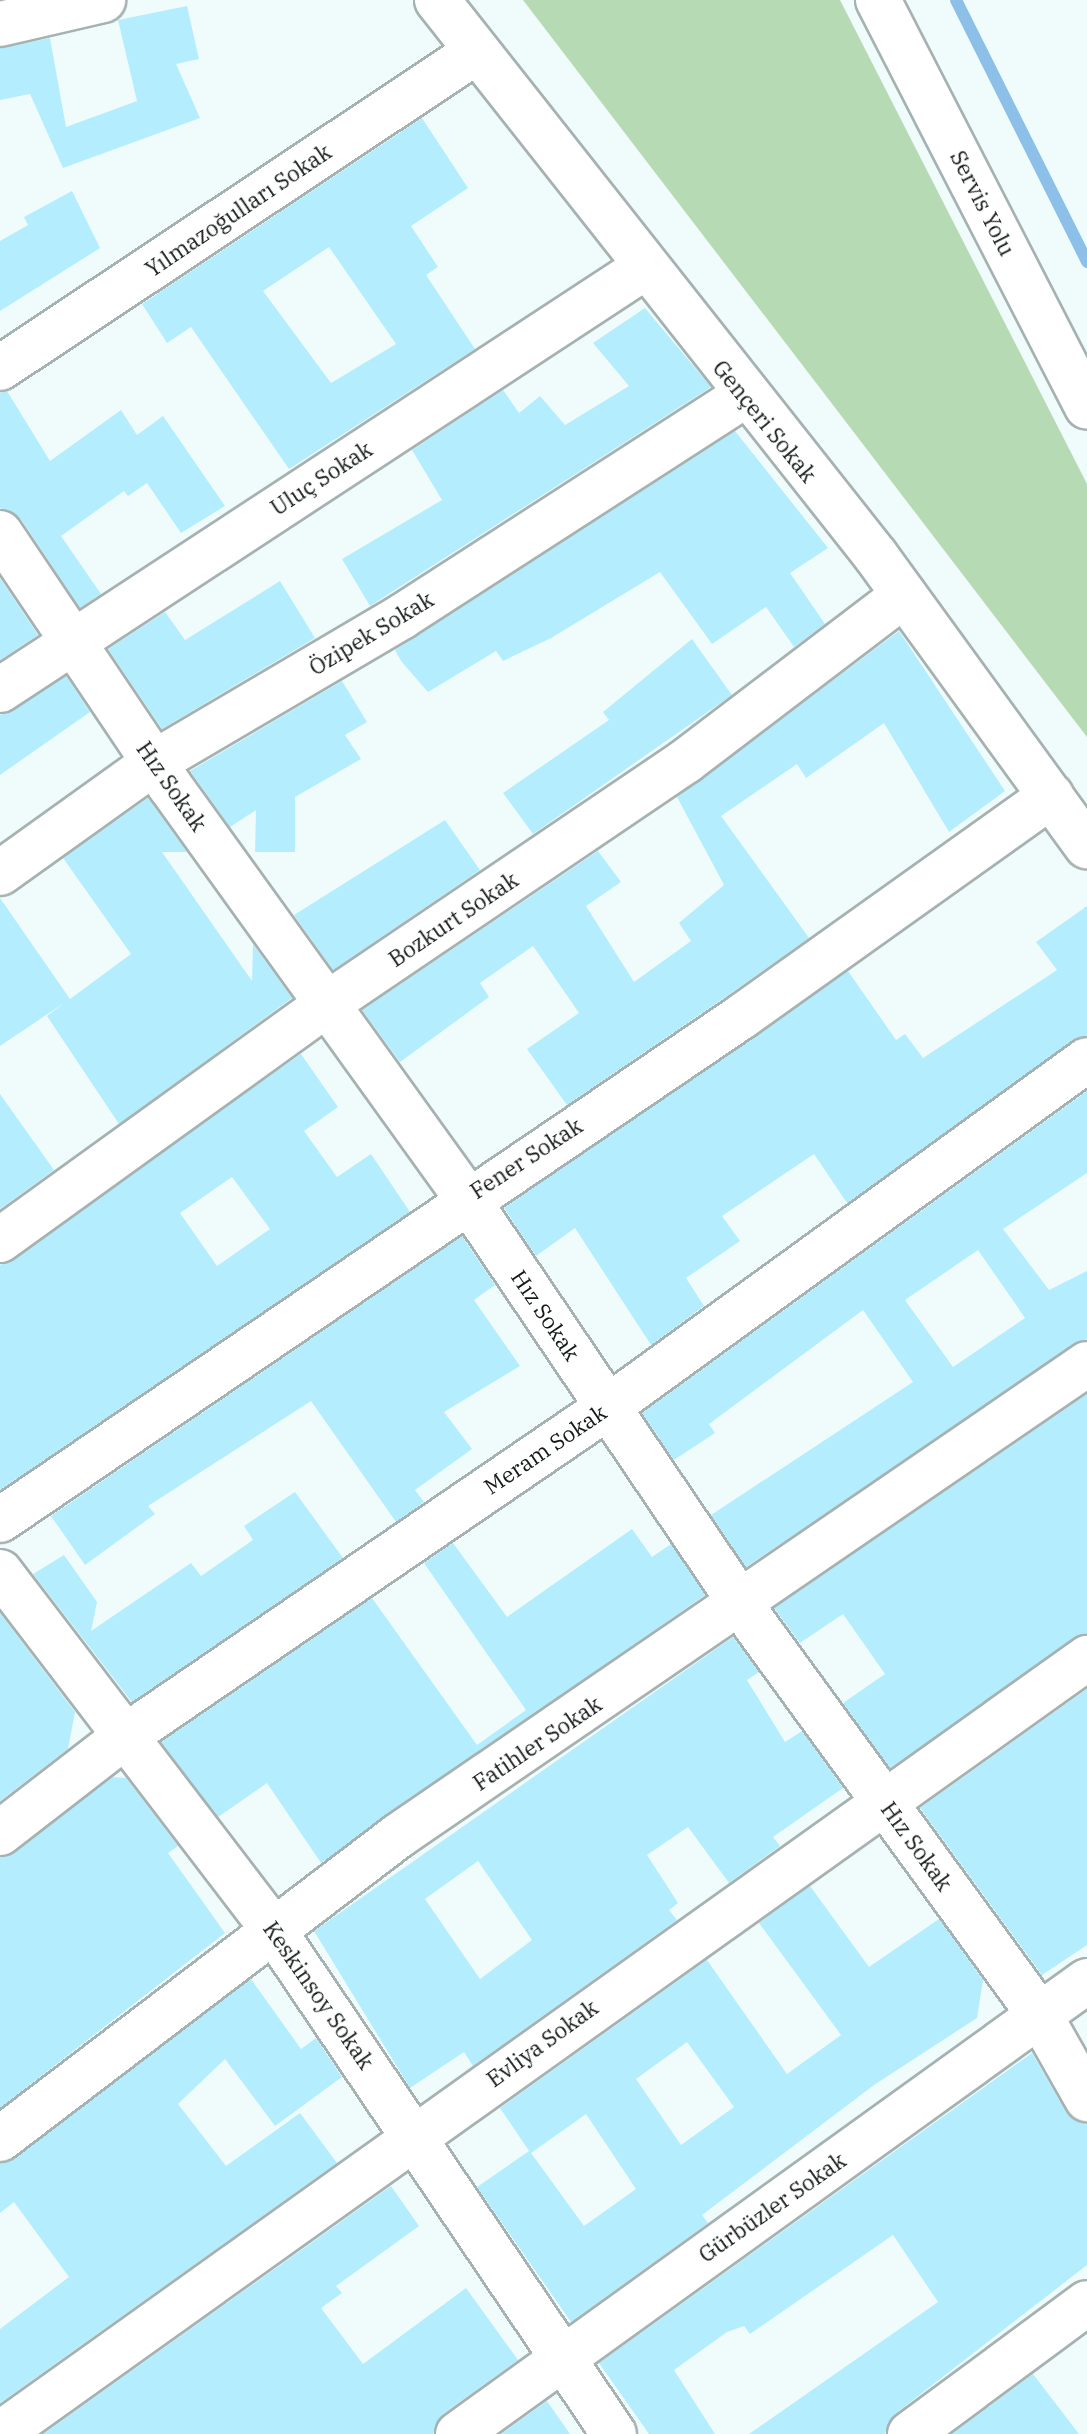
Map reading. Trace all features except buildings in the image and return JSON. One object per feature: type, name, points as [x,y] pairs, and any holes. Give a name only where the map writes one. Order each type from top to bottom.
[{"type":"street","points":[[0,24],[103,0]]},
{"type":"street","name":"Gençeri Sokak","points":[[437,0],[744,396],[904,595],[1087,846]]},
{"type":"street","name":"Servis Yolu","points":[[878,0],[1087,406]]},
{"type":"street","name":"Yılmazoğulları Sokak","points":[[0,368],[476,52]]},
{"type":"street","name":"Uluç Sokak","points":[[0,690],[644,268]]},
{"type":"street","name":"Özipek Sokak","points":[[0,873],[155,762],[401,617],[744,396]]},
{"type":"street","name":"Hız Sokak","points":[[0,533],[155,762],[466,1197],[740,1603],[1039,2014],[1087,2099]]},
{"type":"street","name":"Bozkurt Sokak","points":[[0,1240],[327,1004],[686,761],[904,595]]},
{"type":"street","name":"Fener Sokak","points":[[0,1520],[466,1197],[741,1017],[1051,796]]},
{"type":"street","name":"Meram Sokak","points":[[0,1833],[123,1738],[608,1407],[1087,1060]]},
{"type":"street","name":"Fatihler Sokak","points":[[0,2139],[398,1836],[1087,1364]]},
{"type":"street","name":"Keskinsoy Sokak","points":[[0,1572],[123,1738],[274,1931],[416,2133],[614,2434]]},
{"type":"street","name":"Evliya Sokak","points":[[0,2434],[883,1799],[1087,1658]]},
{"type":"street","name":"Gürbüzler Sokak","points":[[458,2434],[1087,1981]]},
{"type":"street","points":[[910,2434],[1082,2318]]},
{"type":"green space","points":[[523,0],[840,0],[1087,484],[1087,737]]},
{"type":"waterway","points":[[956,0],[1087,262]]}]
